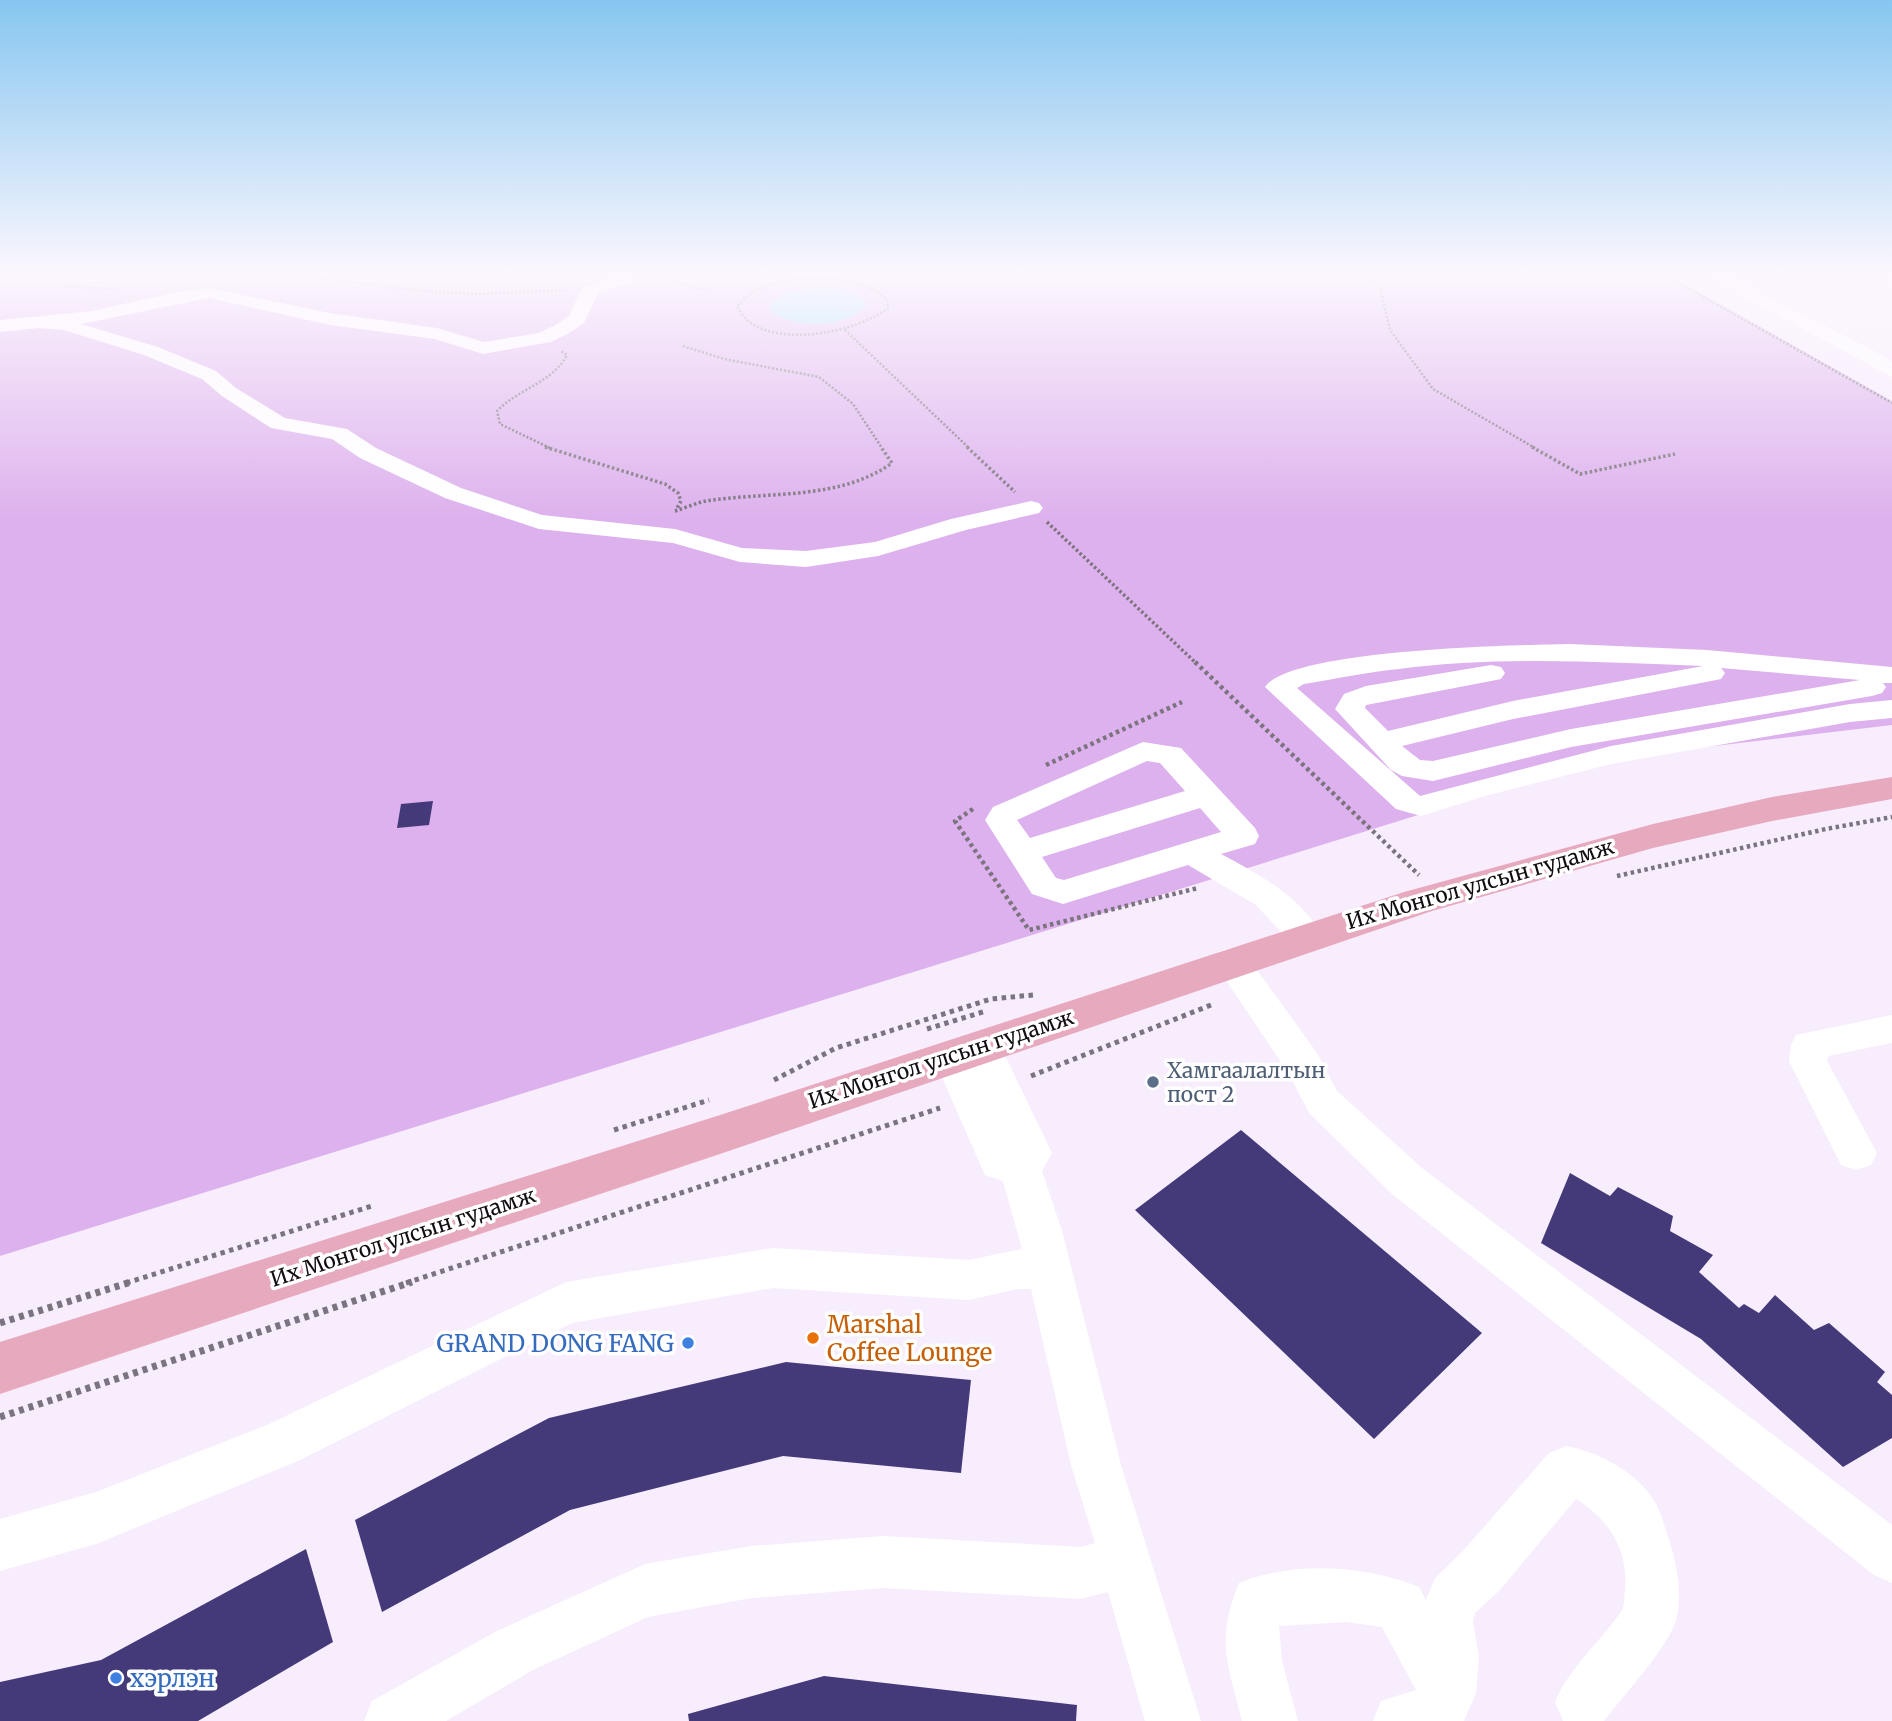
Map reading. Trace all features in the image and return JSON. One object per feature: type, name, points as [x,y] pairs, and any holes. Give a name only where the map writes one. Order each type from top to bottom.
[{"type":"main road","name":"Их Монгол улсын гудамж","points":[[0,1367],[967,1052],[1306,937],[1598,848],[1892,788]]},
{"type":"street","points":[[167,357],[209,374],[229,392],[279,423],[339,434],[368,453],[453,493],[538,522],[675,536],[740,555],[806,558],[878,549],[960,524],[1031,508]]},
{"type":"street","points":[[1871,357],[1892,371]]},
{"type":"street","points":[[1650,657],[1564,669],[1503,671],[1366,695],[1354,700],[1350,709],[1380,742],[1413,769],[1433,771],[1571,738],[1844,690],[1892,685]]},
{"type":"street","points":[[1380,742],[1513,710],[1706,674],[1801,667]]},
{"type":"street","points":[[1243,836],[1063,892],[1044,886],[1001,820],[1004,814],[1143,751],[1170,755],[1207,795],[1243,836],[1251,847],[1268,895]]},
{"type":"street","points":[[1022,852],[1207,795]]},
{"type":"street","points":[[1190,852],[1268,895],[1291,917],[1306,937]]},
{"type":"street","points":[[1231,961],[1303,1064],[1323,1102],[1407,1181],[1892,1558]]},
{"type":"street","points":[[1856,1153],[1808,1061],[1810,1045],[1892,1029]]},
{"type":"street","points":[[967,1052],[1000,1163],[1020,1168],[1040,1231],[1096,1465],[1174,1721]]},
{"type":"street","points":[[0,1545],[96,1518],[281,1444],[566,1303],[773,1268],[969,1280],[1018,1269],[1049,1269]]},
{"type":"street","points":[[1401,1721],[1438,1713],[1448,1693],[1452,1658],[1446,1621],[1454,1597],[1481,1571],[1567,1471],[1586,1475],[1614,1494],[1636,1520],[1652,1578],[1650,1617],[1583,1702]]},
{"type":"street","points":[[392,1721],[514,1651],[645,1591],[751,1572],[884,1562],[1081,1573],[1126,1561]]},
{"type":"street","points":[[1270,1721],[1251,1639],[1252,1614],[1258,1602],[1350,1594],[1374,1597],[1400,1606],[1448,1693]]},
{"type":"lane","points":[[1892,674],[1707,658],[1570,652],[1400,660],[1296,677],[1279,687],[1407,802],[1421,806],[1475,789],[1611,755],[1850,713],[1892,709]]},
{"type":"path","points":[[566,357],[564,363],[540,381],[505,400],[497,411],[500,424],[562,455],[665,484],[678,493],[681,501],[675,511]]},
{"type":"path","points":[[614,530],[704,502],[822,490],[884,471],[892,463],[853,404],[819,377],[796,370],[719,357]]},
{"type":"path","points":[[874,357],[1426,882]]},
{"type":"path","points":[[1410,357],[1433,389],[1580,474],[1675,454]]},
{"type":"path","points":[[1811,357],[1892,403]]},
{"type":"path","points":[[1042,767],[1182,702]]},
{"type":"path","points":[[976,807],[955,821],[1029,930],[1204,887]]},
{"type":"path","points":[[770,1082],[835,1048],[990,999],[1046,994]]},
{"type":"path","points":[[612,1131],[717,1098]]},
{"type":"path","points":[[0,1323],[380,1204]]},
{"type":"shaded area","points":[[0,357],[1814,357],[1892,401],[1892,725],[1595,760],[0,1256]]},
{"type":"building","points":[[433,801],[429,825],[397,828],[401,804]]},
{"type":"building","points":[[1241,1130],[1482,1333],[1374,1439],[1135,1210]]},
{"type":"building","points":[[1570,1173],[1610,1196],[1618,1187],[1673,1216],[1670,1231],[1713,1255],[1699,1272],[1739,1308],[1744,1304],[1759,1313],[1775,1295],[1814,1330],[1829,1323],[1885,1372],[1877,1382],[1892,1395],[1892,1438],[1843,1467],[1701,1339],[1541,1243]]},
{"type":"building","points":[[786,1362],[971,1380],[961,1473],[783,1456],[570,1510],[382,1612],[355,1520],[549,1418]]},
{"type":"building","points":[[306,1549],[333,1642],[198,1721],[0,1721],[0,1682],[101,1660]]},
{"type":"building","points":[[824,1676],[1077,1705],[1076,1721],[689,1721],[688,1714]]},
{"type":"place","name":"Хамгаалалтын пост 2","points":[[1153,1082]]},
{"type":"place","name":"Marshal Coffee Lounge","points":[[813,1338]]},
{"type":"place","name":"GRAND DONG FANG","points":[[688,1343]]},
{"type":"place","name":"хэрлэн","points":[[116,1678]]}]
